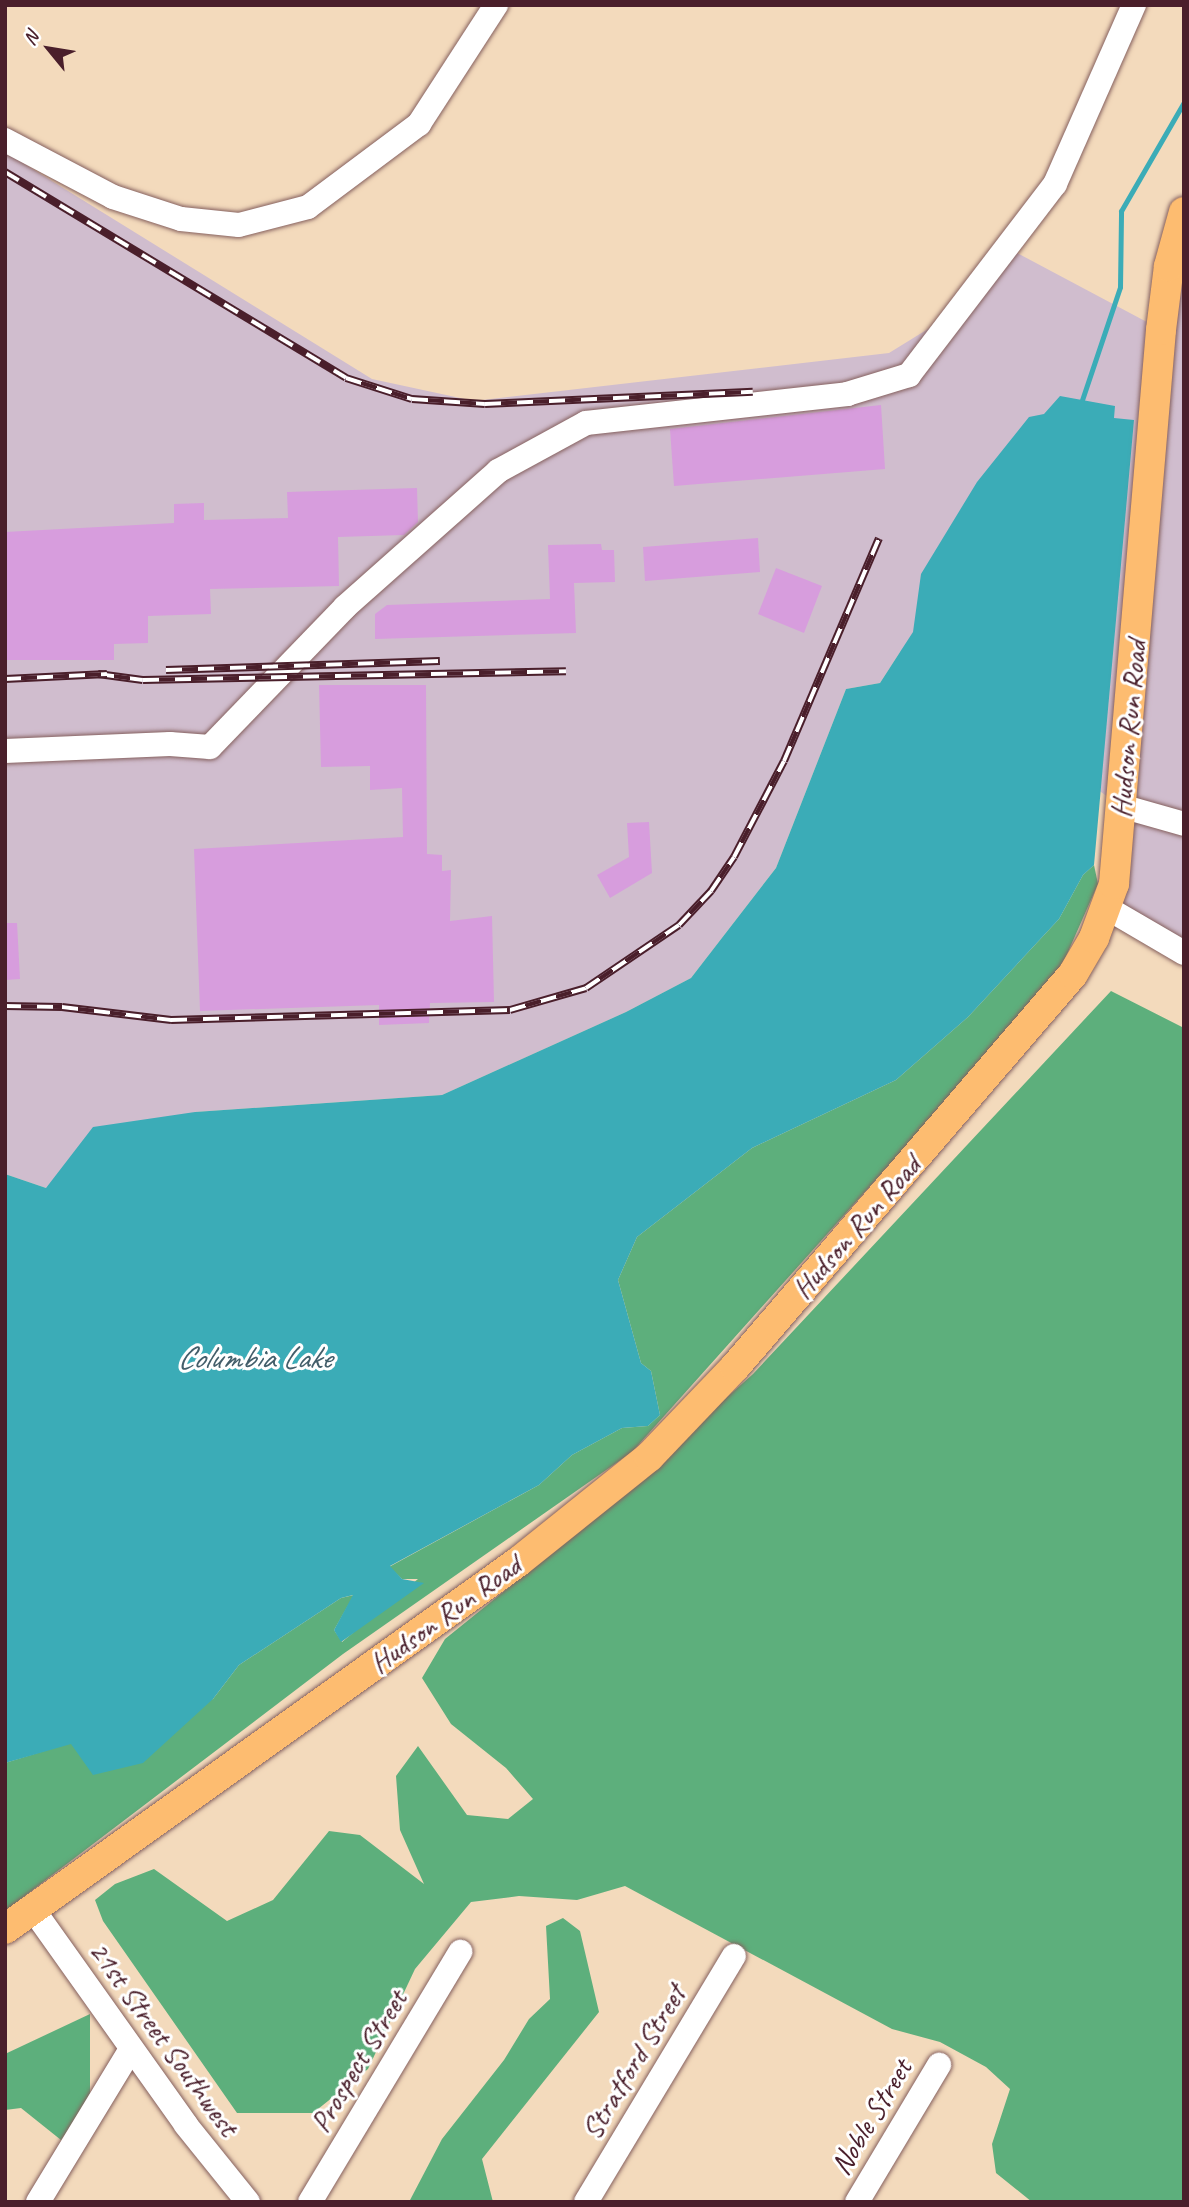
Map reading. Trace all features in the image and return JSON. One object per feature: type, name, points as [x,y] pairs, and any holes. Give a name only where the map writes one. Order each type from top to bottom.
[{"type":"main road","name":"Hudson Run Road","points":[[5,1929],[518,1562],[649,1457],[735,1367],[1073,974],[1107,908],[1114,884],[1184,212]]},
{"type":"street","points":[[5,140],[113,197],[181,219],[239,225],[308,207],[419,124],[496,5]]},
{"type":"street","points":[[5,751],[170,744],[210,747],[345,607],[498,471],[586,423],[847,394],[909,375],[1055,184],[1134,5]]},
{"type":"street","points":[[1121,806],[1184,824]]},
{"type":"street","points":[[1107,908],[1184,952]]},
{"type":"street","name":"21st Street Southwest","points":[[32,1908],[131,2049],[248,2202]]},
{"type":"street","name":"Prospect Street","points":[[310,2202],[460,1952]]},
{"type":"street","name":"Stratford Street","points":[[586,2202],[734,1955]]},
{"type":"street","points":[[38,2202],[131,2049]]},
{"type":"street","name":"Noble Street","points":[[857,2202],[939,2064]]},
{"type":"shaded area","points":[[5,152],[372,379],[474,401],[889,353],[962,308],[1004,246],[1160,329],[1169,276],[1184,269],[1184,953],[1107,908],[1121,806],[900,652],[880,683],[846,689],[776,868],[691,978],[626,1012],[442,1095],[195,1112],[46,1188],[5,1174]]},
{"type":"green space","points":[[1094,865],[1098,884],[1064,961],[1018,1021],[632,1452],[343,1654],[5,1911],[5,1763],[213,1699],[239,1665],[341,1598],[354,1595],[334,1630],[342,1642],[418,1579],[402,1579],[389,1567],[539,1485],[572,1455],[622,1428],[648,1426],[660,1415],[651,1371],[641,1363],[618,1280],[637,1237],[752,1148],[896,1080],[968,1017],[1059,919],[1083,875]]},
{"type":"green space","points":[[1111,991],[1184,1028],[1184,2202],[1032,2202],[996,2173],[992,2144],[1010,2089],[986,2067],[940,2042],[892,2029],[625,1886],[577,1900],[519,1896],[471,1902],[415,1969],[368,2069],[313,2113],[237,2113],[103,1921],[95,1900],[115,1884],[154,1869],[227,1921],[273,1900],[329,1831],[360,1835],[424,1884],[400,1830],[396,1776],[418,1746],[467,1815],[508,1819],[533,1799],[506,1768],[451,1724],[422,1678],[445,1639],[554,1551],[753,1374]]},
{"type":"green space","points":[[563,1918],[580,1931],[599,2012],[482,2159],[493,2202],[409,2202],[442,2139],[504,2060],[529,2019],[550,1999],[546,1926]]},
{"type":"green space","points":[[90,2014],[90,2099],[61,2140],[21,2108],[5,2110],[5,2054]]},
{"type":"water","name":"Columbia Lake","points":[[1060,396],[1115,406],[1114,418],[1134,420],[1094,865],[1083,875],[1059,919],[968,1017],[896,1080],[752,1148],[637,1237],[618,1280],[641,1363],[651,1371],[660,1415],[648,1426],[622,1428],[572,1455],[539,1485],[390,1566],[402,1579],[424,1583],[341,1642],[334,1630],[353,1595],[341,1598],[239,1665],[213,1699],[143,1763],[93,1775],[71,1744],[5,1763],[5,1174],[46,1188],[93,1127],[195,1112],[442,1095],[626,1012],[691,978],[776,868],[846,689],[880,683],[913,632],[921,574],[977,482],[1029,417],[1044,414]]},
{"type":"building","points":[[881,405],[885,469],[674,486],[670,429]]},
{"type":"building","points":[[417,488],[418,522],[404,535],[338,537],[339,586],[210,589],[211,614],[148,616],[148,643],[114,644],[114,660],[5,660],[5,532],[174,523],[174,504],[204,503],[204,520],[288,518],[287,492]]},
{"type":"building","points":[[758,538],[760,572],[645,581],[643,547]]},
{"type":"building","points":[[601,544],[602,550],[614,550],[615,582],[574,583],[576,633],[375,639],[375,614],[387,605],[550,599],[548,545]]},
{"type":"building","points":[[776,568],[822,586],[804,633],[758,614]]},
{"type":"building","points":[[319,685],[426,685],[427,854],[442,855],[442,871],[451,870],[450,921],[492,916],[494,1002],[430,1003],[429,1023],[379,1025],[379,1005],[200,1011],[194,849],[403,837],[402,788],[370,790],[370,766],[321,767]]},
{"type":"building","points":[[649,822],[652,873],[610,898],[597,875],[629,857],[627,823]]},
{"type":"building","points":[[5,923],[17,923],[20,979],[5,980]]},
{"type":"waterway","points":[[1082,400],[1120,287],[1121,211],[1184,102]]},
{"type":"railway","points":[[5,172],[346,378],[412,399],[485,404],[753,392]]},
{"type":"railway","points":[[5,1006],[62,1007],[171,1020],[510,1010],[586,988],[679,925],[711,891],[734,857],[784,761],[879,538]]},
{"type":"railway","points":[[166,670],[440,661]]},
{"type":"railway","points":[[98,674],[143,680],[566,671]]},
{"type":"railway","points":[[5,679],[107,674]]}]
